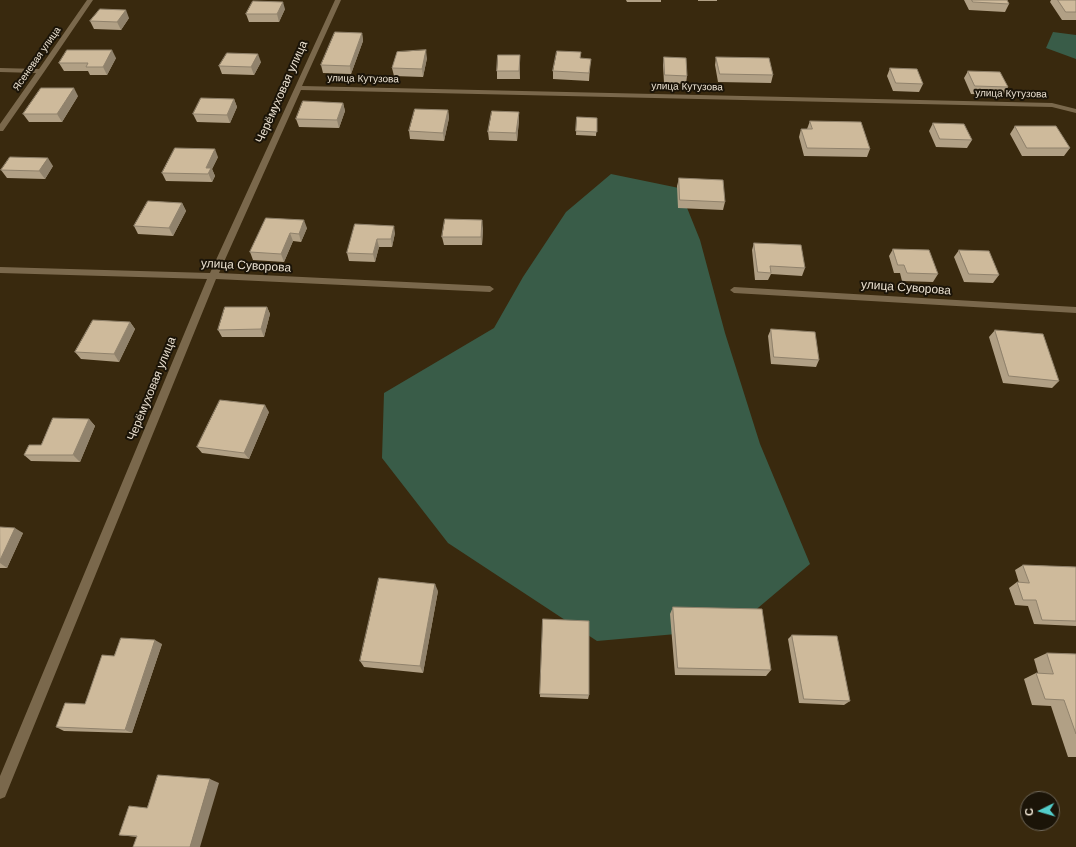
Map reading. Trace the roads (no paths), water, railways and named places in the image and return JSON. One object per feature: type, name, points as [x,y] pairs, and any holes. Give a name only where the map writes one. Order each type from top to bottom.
[{"type":"street","name":"Ясеневая улица","points":[[0,129],[42,71],[90,0]]},
{"type":"street","name":"Черёмуховая улица","points":[[0,792],[212,276],[338,0]]},
{"type":"street","points":[[0,70],[42,71]]},
{"type":"street","name":"улица Кутузова","points":[[298,88],[1052,105],[1076,111]]},
{"type":"street","name":"улица Суворова","points":[[0,270],[212,276],[490,290]]},
{"type":"street","name":"улица Суворова","points":[[734,290],[1076,310]]}]
